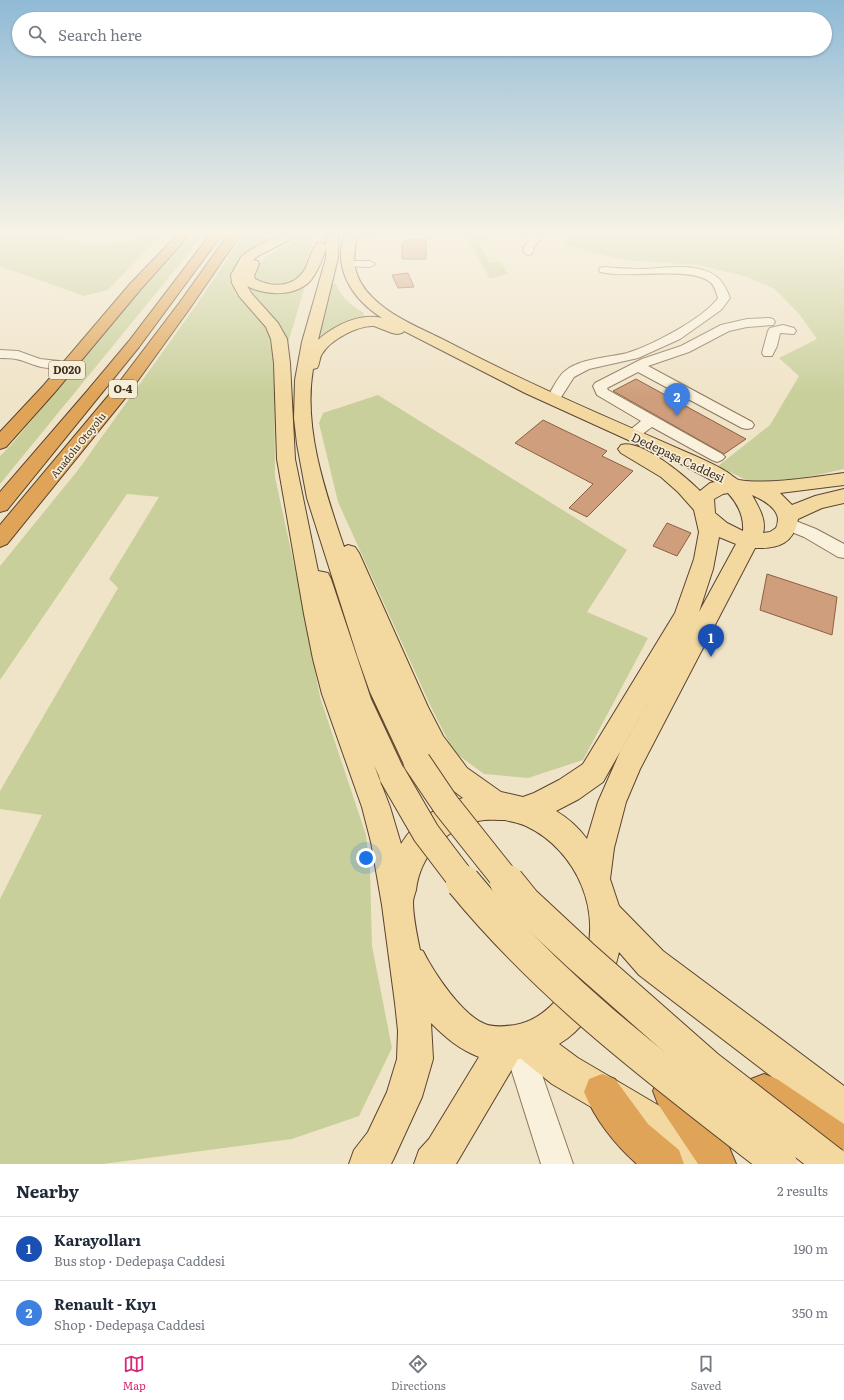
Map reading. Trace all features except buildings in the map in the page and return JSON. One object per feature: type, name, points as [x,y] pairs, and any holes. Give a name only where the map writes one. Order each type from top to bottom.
[{"type":"highway","points":[[123,293],[127,286]]},
{"type":"highway","name":"D020","points":[[0,443],[68,370],[129,286]]},
{"type":"highway","name":"D020","points":[[0,424],[54,364],[91,319],[130,286]]},
{"type":"highway","points":[[123,293],[131,286]]},
{"type":"highway","name":"Anadolu Otoyolu","points":[[0,505],[64,431],[114,369],[177,286]]},
{"type":"highway","name":"Anadolu Otoyolu","points":[[0,538],[120,393],[198,286]]},
{"type":"highway","points":[[634,1001],[738,1075],[844,1146]]},
{"type":"highway","points":[[630,1046],[670,1089],[709,1147],[718,1164]]},
{"type":"highway","points":[[602,1092],[635,1137],[665,1164]]},
{"type":"main road","points":[[240,286],[241,290],[272,326],[279,339],[295,441],[317,498],[370,658],[383,692],[405,769],[417,819],[449,865],[500,924],[556,982],[630,1046],[780,1164]]},
{"type":"main road","points":[[259,286],[272,289],[289,286]]},
{"type":"main road","points":[[300,321],[314,286]]},
{"type":"main road","points":[[325,286],[310,342],[303,380],[303,418],[295,441],[290,482],[325,659],[345,723],[376,807],[386,842],[398,905],[415,1031],[415,1059],[404,1097],[381,1145],[368,1164]]},
{"type":"main road","points":[[346,286],[354,298],[375,313],[426,336]]},
{"type":"main road","name":"Dedepaşa Caddesi","points":[[357,286],[372,304],[395,320],[469,360],[631,436],[706,468],[741,486],[754,521],[754,531],[750,541],[630,761],[612,802],[599,848],[596,877]]},
{"type":"main road","name":"Dedepaşa Caddesi","points":[[303,394],[312,359],[321,345],[337,333],[363,322],[380,323],[390,326],[653,462],[668,471],[679,481],[719,528],[728,534],[750,541]]},
{"type":"main road","points":[[295,343],[288,379],[295,441],[314,471],[327,507],[421,720],[434,745],[457,777],[495,805]]},
{"type":"main road","points":[[525,810],[544,804],[568,792],[592,774],[689,607],[708,546],[709,533],[704,511],[706,496],[712,490],[721,486],[769,488],[822,483],[844,479]]},
{"type":"main road","points":[[290,482],[358,699],[405,769],[463,828],[524,903],[582,958],[634,1001],[708,1068],[832,1164]]},
{"type":"main road","points":[[741,486],[764,493],[775,499],[783,507],[788,520],[786,531],[780,536],[762,541],[750,541]]},
{"type":"main road","points":[[788,520],[808,505],[821,500],[844,496]]},
{"type":"main road","points":[[398,905],[404,871],[418,843],[440,822],[467,809],[495,805],[525,810],[553,824],[577,846],[596,877],[606,915],[604,946],[594,980],[560,1022],[546,1034],[516,1042],[484,1042],[465,1031],[449,1016],[424,988],[413,967],[402,940]]},
{"type":"main road","points":[[606,915],[651,963],[844,1109]]},
{"type":"main road","points":[[516,1042],[650,1121],[701,1164]]},
{"type":"main road","points":[[433,1164],[516,1042]]},
{"type":"street","points":[[553,399],[569,374],[585,366],[633,355],[676,336],[717,308],[724,298],[721,286]]},
{"type":"street","points":[[716,457],[651,421],[601,390],[600,386],[638,366],[692,346],[725,328],[747,323],[769,322]]},
{"type":"street","points":[[768,353],[774,331],[782,329],[790,331]]},
{"type":"street","points":[[0,354],[18,355],[38,363],[54,364]]},
{"type":"street","points":[[638,366],[747,425]]},
{"type":"street","points":[[631,436],[651,421]]},
{"type":"street","points":[[788,520],[844,552]]},
{"type":"street","points":[[516,1042],[558,1164]]},
{"type":"green space","points":[[57,286],[112,286],[108,290],[84,296]]},
{"type":"green space","points":[[144,286],[162,286],[0,484],[0,456],[11,445]]},
{"type":"green space","points":[[209,286],[233,286],[236,294],[262,321],[274,345],[275,477],[298,583],[320,697],[366,835],[370,870],[372,946],[392,1048],[359,1116],[292,1139],[103,1164],[0,1164],[0,899],[42,815],[0,809],[0,791],[118,588],[109,579],[159,497],[127,494],[0,680],[0,566],[78,470]]},
{"type":"green space","points":[[246,286],[255,290],[274,293],[305,286],[288,343],[285,343],[275,320],[253,298]]},
{"type":"green space","points":[[330,286],[337,286],[348,301],[364,313],[363,317],[322,337],[319,337]]},
{"type":"green space","points":[[769,286],[844,286],[844,469],[786,482],[748,481],[718,466],[770,425],[799,376],[779,358],[817,339],[800,315],[775,289]]},
{"type":"green space","points":[[378,395],[627,550],[587,612],[648,638],[583,760],[528,778],[484,774],[454,752],[431,707],[338,502],[319,423],[323,413]]},
{"type":"place","name":"Renault - Kıyı","points":[[677,416]]},
{"type":"place","name":"Karayolları","points":[[711,657]]}]
